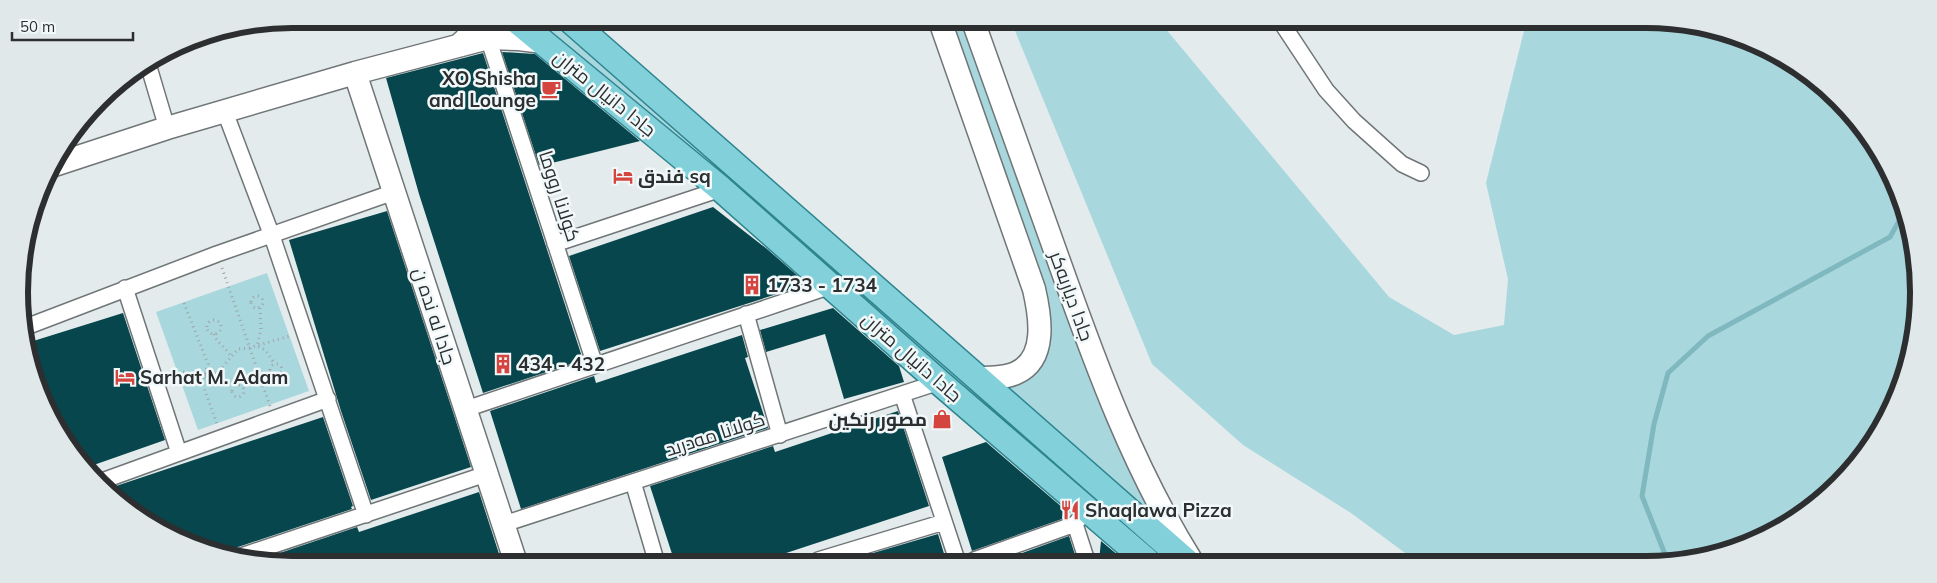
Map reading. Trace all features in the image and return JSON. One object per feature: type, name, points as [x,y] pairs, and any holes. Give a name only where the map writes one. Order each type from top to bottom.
[{"type":"main road","name":"جادا دانيال متران","points":[[526,28],[721,189],[939,382],[1081,517],[1140,556]]},
{"type":"main road","name":"جادا دانيال متران","points":[[579,28],[1180,556]]},
{"type":"street","points":[[458,46],[467,38],[471,28]]},
{"type":"street","name":"جادا دیاربه‌كر","points":[[942,28],[1034,289],[1040,329],[1037,347],[1030,363],[1016,374],[994,378],[978,378]]},
{"type":"street","name":"جادا دیاربه‌كر","points":[[976,28],[1090,346],[1121,424],[1154,496],[1189,556]]},
{"type":"street","points":[[1285,28],[1326,90],[1354,121],[1402,164],[1410,170],[1421,173]]},
{"type":"street","points":[[61,163],[167,128],[356,73],[488,38],[544,42]]},
{"type":"street","name":"كولانا رووما","points":[[488,38],[595,365]]},
{"type":"street","points":[[150,69],[167,128]]},
{"type":"street","name":"جادا له نده ن","points":[[356,73],[514,556]]},
{"type":"street","points":[[225,112],[272,236],[366,515]]},
{"type":"street","points":[[555,244],[721,189]]},
{"type":"street","points":[[30,325],[217,254],[394,192]]},
{"type":"street","points":[[466,409],[831,286]]},
{"type":"street","points":[[125,288],[179,453]]},
{"type":"street","points":[[746,314],[780,435]]},
{"type":"street","name":"كولانا مه‌درید","points":[[504,524],[939,382]]},
{"type":"street","points":[[902,394],[956,556]]},
{"type":"street","points":[[106,479],[328,399]]},
{"type":"street","points":[[253,552],[486,474]]},
{"type":"street","points":[[632,482],[655,556]]},
{"type":"street","points":[[984,556],[1081,517],[1086,556]]},
{"type":"street","points":[[831,556],[944,522]]},
{"type":"path","points":[[217,254],[274,419]]},
{"type":"path","points":[[184,303],[208,364],[205,375],[201,380]]},
{"type":"path","points":[[258,346],[261,329],[260,308]]},
{"type":"path","points":[[214,334],[218,333],[221,327],[215,321],[211,322],[208,326],[210,332],[214,334],[217,341],[231,356]]},
{"type":"path","points":[[205,375],[219,371],[238,350],[258,346],[305,331]]},
{"type":"path","points":[[258,346],[271,356],[276,364]]},
{"type":"path","points":[[150,366],[174,375],[184,372],[198,373],[201,371],[205,375],[230,382],[234,386]]},
{"type":"path","points":[[198,373],[198,378],[201,380],[221,438]]},
{"type":"shaded area","points":[[529,28],[576,28],[1177,556],[1144,556]]},
{"type":"shaded area","points":[[942,28],[975,28],[1089,346],[1190,556],[1186,556],[978,378],[1016,373],[1040,329]]},
{"type":"shaded area","points":[[1014,28],[1165,28],[1389,297],[1454,335],[1504,325],[1508,279],[1486,183],[1525,28],[1663,28],[1680,30],[1714,36],[1747,48],[1778,63],[1820,93],[1844,117],[1865,145],[1889,190],[1901,223],[1907,257],[1910,292],[1901,360],[1882,408],[1855,452],[1820,490],[1777,520],[1747,535],[1714,547],[1680,553],[1645,556],[1409,556],[1351,513],[1243,445],[1152,364]]},
{"type":"shaded area","points":[[267,273],[309,391],[198,430],[156,312]]},
{"type":"building","name":"XO Shisha and Lounge","points":[[502,52],[535,54],[640,141],[539,165]]},
{"type":"building","points":[[483,53],[583,360],[483,393],[419,194],[386,78]]},
{"type":"building","points":[[713,207],[767,249],[806,283],[805,285],[600,351],[569,256]]},
{"type":"building","points":[[387,211],[471,467],[371,500],[341,411],[289,240]]},
{"type":"building","points":[[833,308],[899,366],[904,382],[844,399],[825,334],[766,352],[760,330]]},
{"type":"building","points":[[123,313],[165,440],[93,465],[72,438],[55,408],[36,360],[33,341]]},
{"type":"building","points":[[742,335],[748,357],[745,358],[768,428],[521,509],[490,411],[594,376],[596,383]]},
{"type":"building","points":[[898,411],[929,506],[777,556],[673,556],[650,486],[773,446],[775,452]]},
{"type":"building","points":[[323,417],[353,506],[351,507],[352,509],[233,549],[190,535],[159,520],[114,487]]},
{"type":"building","points":[[986,442],[1063,508],[1062,519],[972,551],[942,457]]},
{"type":"building","points":[[479,492],[500,556],[274,555],[357,527],[359,532]]},
{"type":"building","points":[[938,534],[945,556],[863,556]]},
{"type":"building","points":[[1069,536],[1075,556],[1014,556]]},
{"type":"building","points":[[1101,541],[1119,556],[1100,556]]},
{"type":"waterway","points":[[1665,555],[1642,496],[1654,424],[1668,373],[1708,336],[1890,237],[1900,220]]},
{"type":"place","name":"XO Shisha and Lounge","points":[[551,89]]},
{"type":"place","name":"فندق sq","points":[[623,176]]},
{"type":"place","name":"1733 - 1734","points":[[752,285]]},
{"type":"place","name":"434 - 432","points":[[503,364]]},
{"type":"place","name":"Sarhat M. Adam","points":[[125,377]]},
{"type":"place","name":"مصور رنكين","points":[[942,419]]},
{"type":"place","name":"Shaqlawa Pizza","points":[[1070,510]]}]
